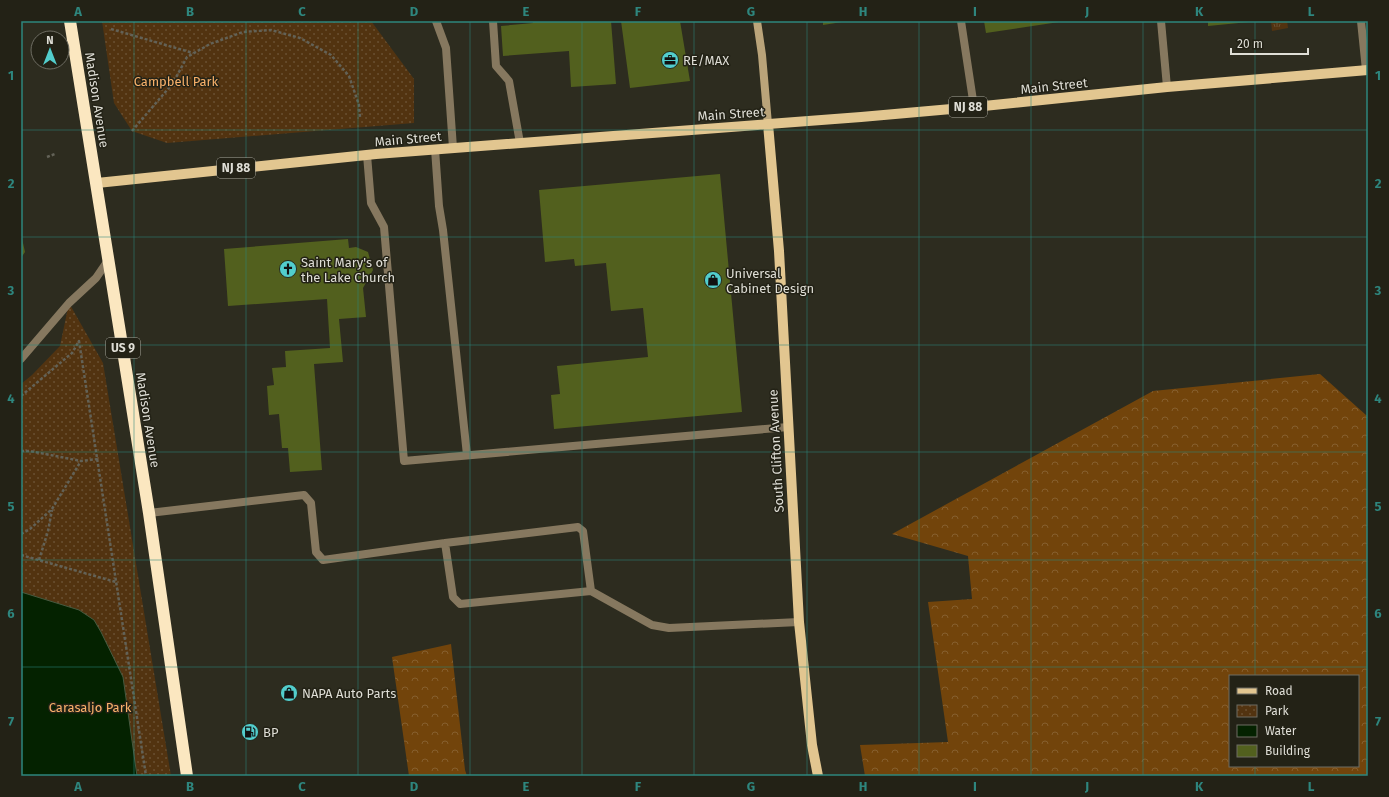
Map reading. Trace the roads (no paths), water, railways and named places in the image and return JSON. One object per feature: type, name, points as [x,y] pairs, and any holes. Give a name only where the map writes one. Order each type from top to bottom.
[{"type":"highway","name":"Madison Avenue","points":[[70,21],[109,259],[187,776]]},
{"type":"main road","name":"Main Street","points":[[96,182],[367,155],[974,107],[1167,87],[1367,70]]},
{"type":"main road","name":"South Clifton Avenue","points":[[768,124],[779,252],[799,622],[812,745],[818,776]]},
{"type":"street","points":[[436,21],[446,48],[453,148]]},
{"type":"street","points":[[493,21],[496,66],[509,81],[520,143]]},
{"type":"street","points":[[757,21],[762,55],[768,124]]},
{"type":"street","points":[[961,21],[974,107]]},
{"type":"street","points":[[1161,21],[1167,87]]},
{"type":"street","points":[[1360,21],[1367,70]]},
{"type":"street","points":[[436,149],[439,206],[443,230],[466,455]]},
{"type":"street","points":[[367,155],[371,203],[384,227],[404,461],[788,427]]},
{"type":"street","points":[[21,359],[69,303],[96,278],[109,259]]},
{"type":"street","points":[[148,513],[304,495],[311,503],[316,552],[323,560],[445,543],[578,527],[583,531],[591,591]]},
{"type":"street","points":[[445,543],[453,597],[460,604],[591,591],[652,625],[668,628],[799,622]]},
{"type":"water","points":[[21,592],[79,610],[94,620],[123,677],[137,776],[21,776]]},
{"type":"place","name":"RE/MAX","points":[[670,60]]},
{"type":"place","name":"Saint Mary's of the Lake Church","points":[[288,269]]},
{"type":"place","name":"Universal Cabinet Design","points":[[713,280]]},
{"type":"place","name":"NAPA Auto Parts","points":[[289,693]]},
{"type":"place","name":"BP","points":[[250,732]]},
{"type":"park label","name":"Campbell Park","points":[[176,81]]},
{"type":"park label","name":"Carasaljo Park","points":[[90,707]]}]
